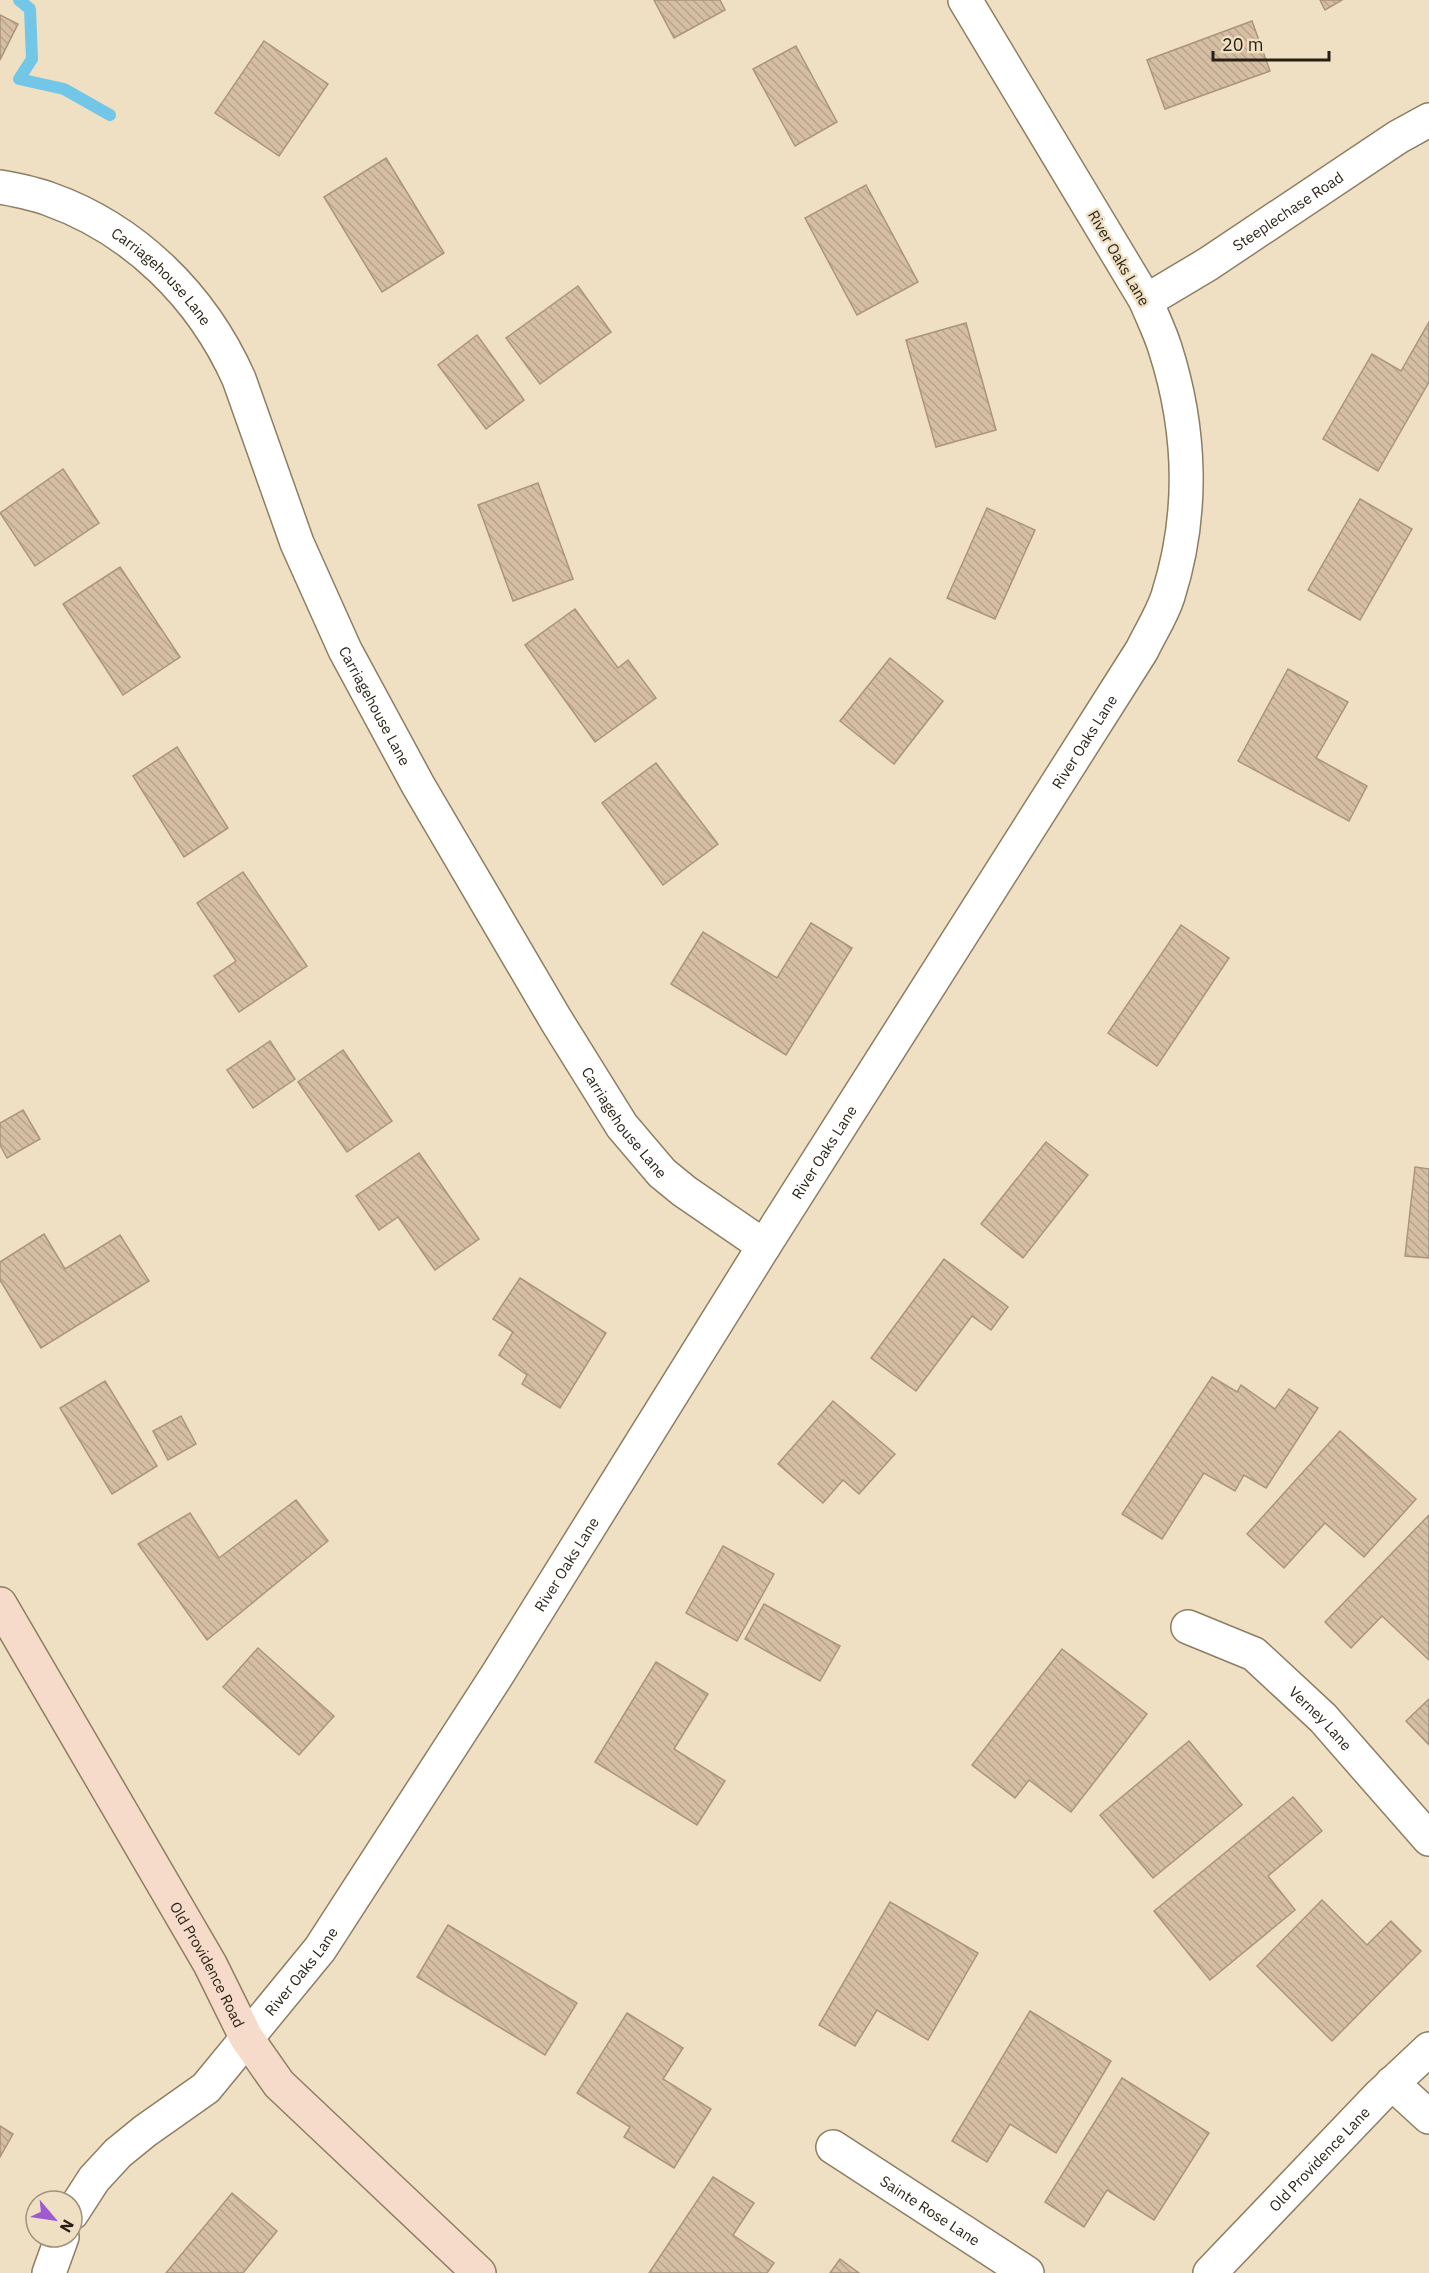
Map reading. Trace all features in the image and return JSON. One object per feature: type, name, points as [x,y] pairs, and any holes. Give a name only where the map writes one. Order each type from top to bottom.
[{"type":"street","name":"River Oaks Lane","points":[[84,2194],[94,2179],[118,2152],[206,2088],[320,1949],[492,1682],[764,1246],[1142,650],[1167,598],[1182,542],[1186,510],[1182,410],[1165,346],[1146,301],[965,0]]},
{"type":"street","name":"Steeplechase Road","points":[[1146,301],[1208,264],[1398,137],[1429,120]]},
{"type":"street","name":"Carriagehouse Lane","points":[[0,187],[47,198],[83,213],[134,244],[156,263],[197,306],[228,353],[297,543],[345,650],[418,785],[556,1020],[622,1126],[662,1173],[684,1191],[764,1246]]},
{"type":"street","name":"Old Providence Road","points":[[0,1604],[210,1964],[246,2037],[279,2084],[479,2273]]},
{"type":"street","name":"Verney Lane","points":[[1188,1627],[1254,1654],[1323,1718],[1429,1839]]},
{"type":"street","name":"Old Providence Lane","points":[[1210,2273],[1392,2083],[1429,2049]]},
{"type":"street","points":[[1392,2083],[1429,2117]]},
{"type":"street","name":"Sainte Rose Lane","points":[[833,2147],[1027,2273]]},
{"type":"street","points":[[49,2273],[58,2249]]},
{"type":"building","points":[[654,0],[720,0],[725,10],[674,38]]},
{"type":"building","points":[[1320,0],[1342,0],[1325,10]]},
{"type":"building","points":[[0,15],[18,24],[0,60]]},
{"type":"building","points":[[1252,21],[1270,71],[1165,109],[1147,60]]},
{"type":"building","points":[[264,41],[328,84],[279,156],[215,113]]},
{"type":"building","points":[[796,46],[837,122],[795,146],[753,69]]},
{"type":"building","points":[[386,158],[444,253],[382,292],[324,197]]},
{"type":"building","points":[[866,185],[918,282],[857,315],[805,218]]},
{"type":"building","points":[[578,286],[611,332],[540,384],[506,338]]},
{"type":"building","points":[[1429,322],[1429,382],[1378,471],[1323,439],[1372,354],[1401,371]]},
{"type":"building","points":[[966,323],[996,430],[936,447],[906,340]]},
{"type":"building","points":[[477,335],[524,400],[486,429],[438,365]]},
{"type":"building","points":[[63,469],[99,523],[35,566],[0,513]]},
{"type":"building","points":[[538,483],[573,579],[513,601],[478,505]]},
{"type":"building","points":[[1360,499],[1412,529],[1360,620],[1308,590]]},
{"type":"building","points":[[987,508],[1035,530],[995,619],[947,598]]},
{"type":"building","points":[[120,567],[180,657],[123,695],[63,604]]},
{"type":"building","points":[[575,609],[618,668],[628,660],[656,698],[595,742],[525,645]]},
{"type":"building","points":[[890,658],[943,701],[894,764],[840,721]]},
{"type":"building","points":[[1288,669],[1348,702],[1316,758],[1367,786],[1349,821],[1238,761]]},
{"type":"building","points":[[177,747],[228,828],[184,857],[133,776]]},
{"type":"building","points":[[656,763],[718,844],[663,885],[602,803]]},
{"type":"building","points":[[243,872],[307,966],[239,1012],[214,976],[236,961],[197,903]]},
{"type":"building","points":[[811,923],[852,948],[786,1055],[671,984],[703,932],[777,978]]},
{"type":"building","points":[[1181,925],[1229,958],[1157,1066],[1108,1033]]},
{"type":"building","points":[[270,1041],[295,1079],[253,1108],[227,1070]]},
{"type":"building","points":[[343,1050],[392,1121],[347,1152],[298,1082]]},
{"type":"building","points":[[23,1110],[40,1139],[7,1158],[0,1145],[0,1123]]},
{"type":"building","points":[[1046,1142],[1088,1175],[1023,1258],[981,1224]]},
{"type":"building","points":[[419,1153],[479,1239],[435,1270],[398,1217],[379,1230],[356,1196]]},
{"type":"building","points":[[1415,1167],[1429,1169],[1429,1258],[1405,1256]]},
{"type":"building","points":[[44,1234],[65,1269],[120,1235],[149,1281],[41,1348],[0,1280],[0,1262]]},
{"type":"building","points":[[944,1259],[1008,1307],[991,1330],[972,1316],[916,1391],[871,1358]]},
{"type":"building","points":[[520,1278],[606,1333],[560,1408],[522,1384],[527,1375],[499,1355],[513,1332],[493,1319]]},
{"type":"building","points":[[1212,1377],[1237,1392],[1241,1385],[1275,1409],[1289,1389],[1318,1408],[1266,1488],[1244,1475],[1235,1491],[1204,1473],[1162,1539],[1122,1514]]},
{"type":"building","points":[[105,1381],[157,1466],[112,1494],[60,1408]]},
{"type":"building","points":[[833,1401],[895,1454],[859,1494],[843,1480],[823,1503],[778,1464]]},
{"type":"building","points":[[181,1416],[196,1444],[168,1460],[153,1431]]},
{"type":"building","points":[[1340,1431],[1416,1499],[1364,1557],[1325,1523],[1284,1568],[1247,1534]]},
{"type":"building","points":[[296,1500],[328,1541],[207,1640],[138,1544],[190,1513],[219,1558]]},
{"type":"building","points":[[1429,1515],[1429,1660],[1382,1616],[1351,1648],[1325,1622]]},
{"type":"building","points":[[723,1546],[774,1574],[737,1641],[686,1613]]},
{"type":"building","points":[[764,1604],[840,1646],[820,1681],[745,1639]]},
{"type":"building","points":[[258,1648],[334,1716],[299,1755],[223,1687]]},
{"type":"building","points":[[1062,1649],[1147,1714],[1071,1812],[1029,1780],[1015,1798],[972,1765]]},
{"type":"building","points":[[656,1662],[708,1694],[674,1749],[725,1781],[697,1825],[595,1762]]},
{"type":"building","points":[[1429,1699],[1429,1745],[1406,1721]]},
{"type":"building","points":[[1189,1741],[1242,1805],[1153,1878],[1100,1815]]},
{"type":"building","points":[[1293,1797],[1322,1831],[1268,1876],[1295,1910],[1210,1980],[1154,1911]]},
{"type":"building","points":[[1322,1900],[1367,1945],[1391,1921],[1421,1951],[1332,2041],[1257,1966]]},
{"type":"building","points":[[890,1902],[978,1953],[928,2040],[877,2010],[855,2046],[819,2025]]},
{"type":"building","points":[[448,1925],[577,2003],[545,2055],[417,1977]]},
{"type":"building","points":[[1030,2011],[1111,2061],[1056,2153],[1010,2124],[987,2162],[952,2141]]},
{"type":"building","points":[[627,2013],[683,2048],[663,2079],[711,2109],[674,2168],[624,2137],[630,2127],[577,2093]]},
{"type":"building","points":[[1122,2078],[1209,2133],[1154,2220],[1107,2190],[1084,2227],[1045,2202]]},
{"type":"building","points":[[0,2126],[13,2134],[0,2157]]},
{"type":"building","points":[[713,2177],[754,2203],[733,2235],[774,2263],[767,2273],[649,2273]]},
{"type":"building","points":[[232,2193],[277,2231],[243,2273],[166,2273]]},
{"type":"building","points":[[840,2259],[859,2273],[830,2273]]},
{"type":"waterway","points":[[19,0],[30,9],[32,59],[19,79],[64,89],[110,115]]}]
